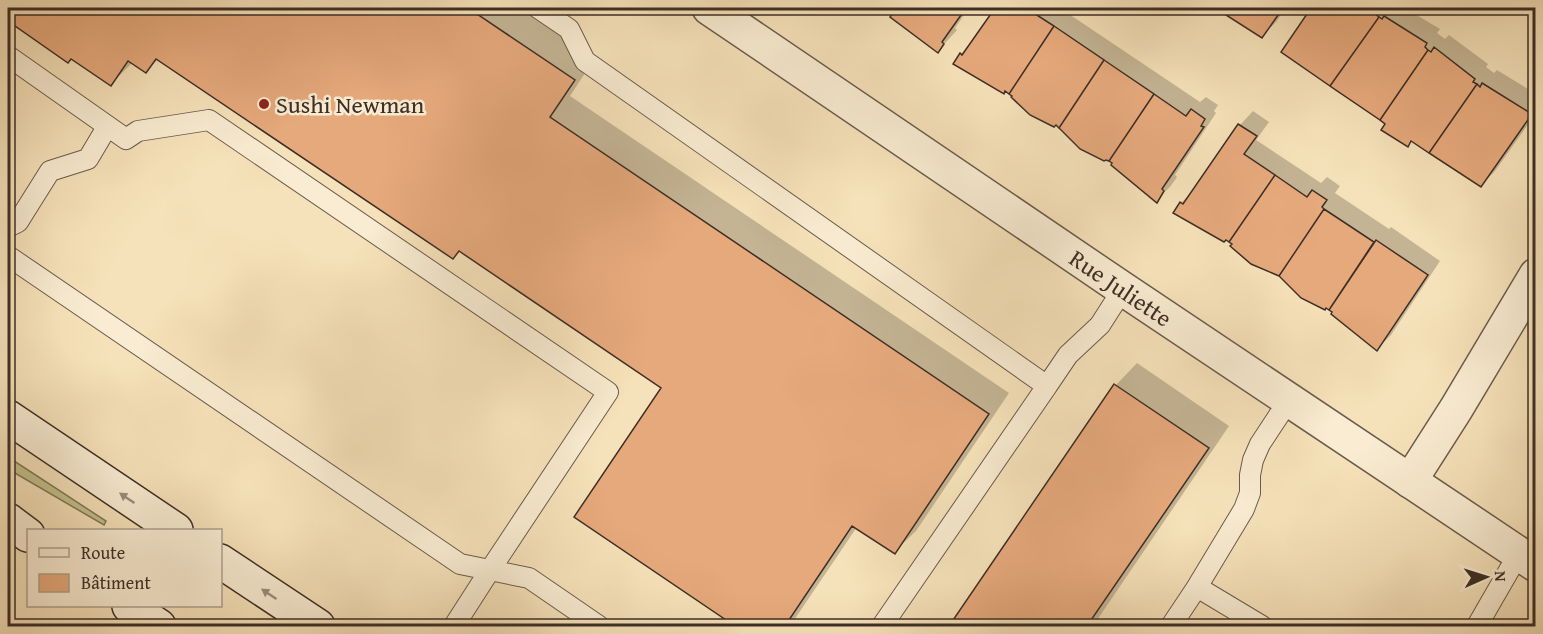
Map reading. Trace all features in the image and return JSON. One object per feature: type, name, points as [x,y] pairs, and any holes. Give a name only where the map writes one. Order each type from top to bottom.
[{"type":"street","name":"Rue Juliette","points":[[709,8],[1527,559]]},
{"type":"street","points":[[1410,482],[1536,275]]},
{"type":"street","points":[[8,417],[173,529]]},
{"type":"street","points":[[8,520],[27,534]]},
{"type":"street","points":[[222,562],[318,627]]},
{"type":"street","points":[[130,607],[159,627]]},
{"type":"lane","points":[[538,8],[569,29],[585,61],[1047,386]]},
{"type":"lane","points":[[8,56],[126,139],[138,131],[209,120],[608,392],[454,627]]},
{"type":"lane","points":[[8,227],[18,222],[50,171],[88,159],[107,127]]},
{"type":"lane","points":[[8,256],[460,564],[529,578],[599,627]]},
{"type":"lane","points":[[882,627],[1068,355],[1100,325],[1123,289]]},
{"type":"lane","points":[[1171,627],[1244,509],[1250,494],[1253,460],[1260,444],[1289,400]]},
{"type":"lane","points":[[1477,627],[1527,559]]},
{"type":"lane","points":[[1197,587],[1262,627]]},
{"type":"shaded area","points":[[8,457],[106,521],[104,525],[8,469]]},
{"type":"building","points":[[8,8],[468,8],[575,80],[550,117],[989,414],[895,554],[852,526],[785,626],[735,626],[574,517],[661,388],[459,251],[453,259],[156,59],[146,73],[128,61],[111,86],[71,59],[68,63],[8,21]]},
{"type":"building","points":[[892,8],[966,8],[942,42],[944,44],[938,53],[890,17],[892,14],[889,12]]},
{"type":"building","points":[[995,8],[1026,8],[1054,26],[1009,94],[1005,91],[1004,94],[953,64],[960,53],[962,55]]},
{"type":"building","points":[[1215,8],[1283,8],[1262,38]]},
{"type":"building","points":[[1311,8],[1370,8],[1379,17],[1330,86],[1281,52]]},
{"type":"building","points":[[1384,16],[1427,43],[1425,47],[1428,50],[1380,120],[1330,86],[1379,17],[1382,19]]},
{"type":"building","points":[[1054,26],[1104,60],[1059,128],[1030,115],[1009,94]]},
{"type":"building","points":[[1434,47],[1475,79],[1473,82],[1477,84],[1429,153],[1411,141],[1408,147],[1381,130],[1385,124],[1380,120],[1428,50],[1431,52]]},
{"type":"building","points":[[1104,60],[1154,94],[1109,161],[1104,161],[1080,149],[1059,128]]},
{"type":"building","points":[[1482,83],[1532,114],[1481,187],[1429,153],[1477,84],[1480,87]]},
{"type":"building","points":[[1154,94],[1186,116],[1191,109],[1205,119],[1201,126],[1204,127],[1162,189],[1164,191],[1157,203],[1109,161]]},
{"type":"building","points":[[1238,124],[1257,136],[1244,154],[1275,175],[1229,242],[1226,240],[1224,242],[1173,213],[1180,202],[1183,204]]},
{"type":"building","points":[[1275,175],[1307,197],[1312,190],[1327,200],[1322,207],[1324,209],[1279,276],[1251,264],[1230,246],[1232,244],[1229,242]]},
{"type":"building","points":[[1324,209],[1374,242],[1329,310],[1301,298],[1279,276]]},
{"type":"building","points":[[1376,240],[1428,275],[1377,351],[1329,310]]},
{"type":"building","points":[[1114,384],[1209,448],[1087,626],[949,626]]},
{"type":"place","name":"Sushi Newman","points":[[264,104]]}]
